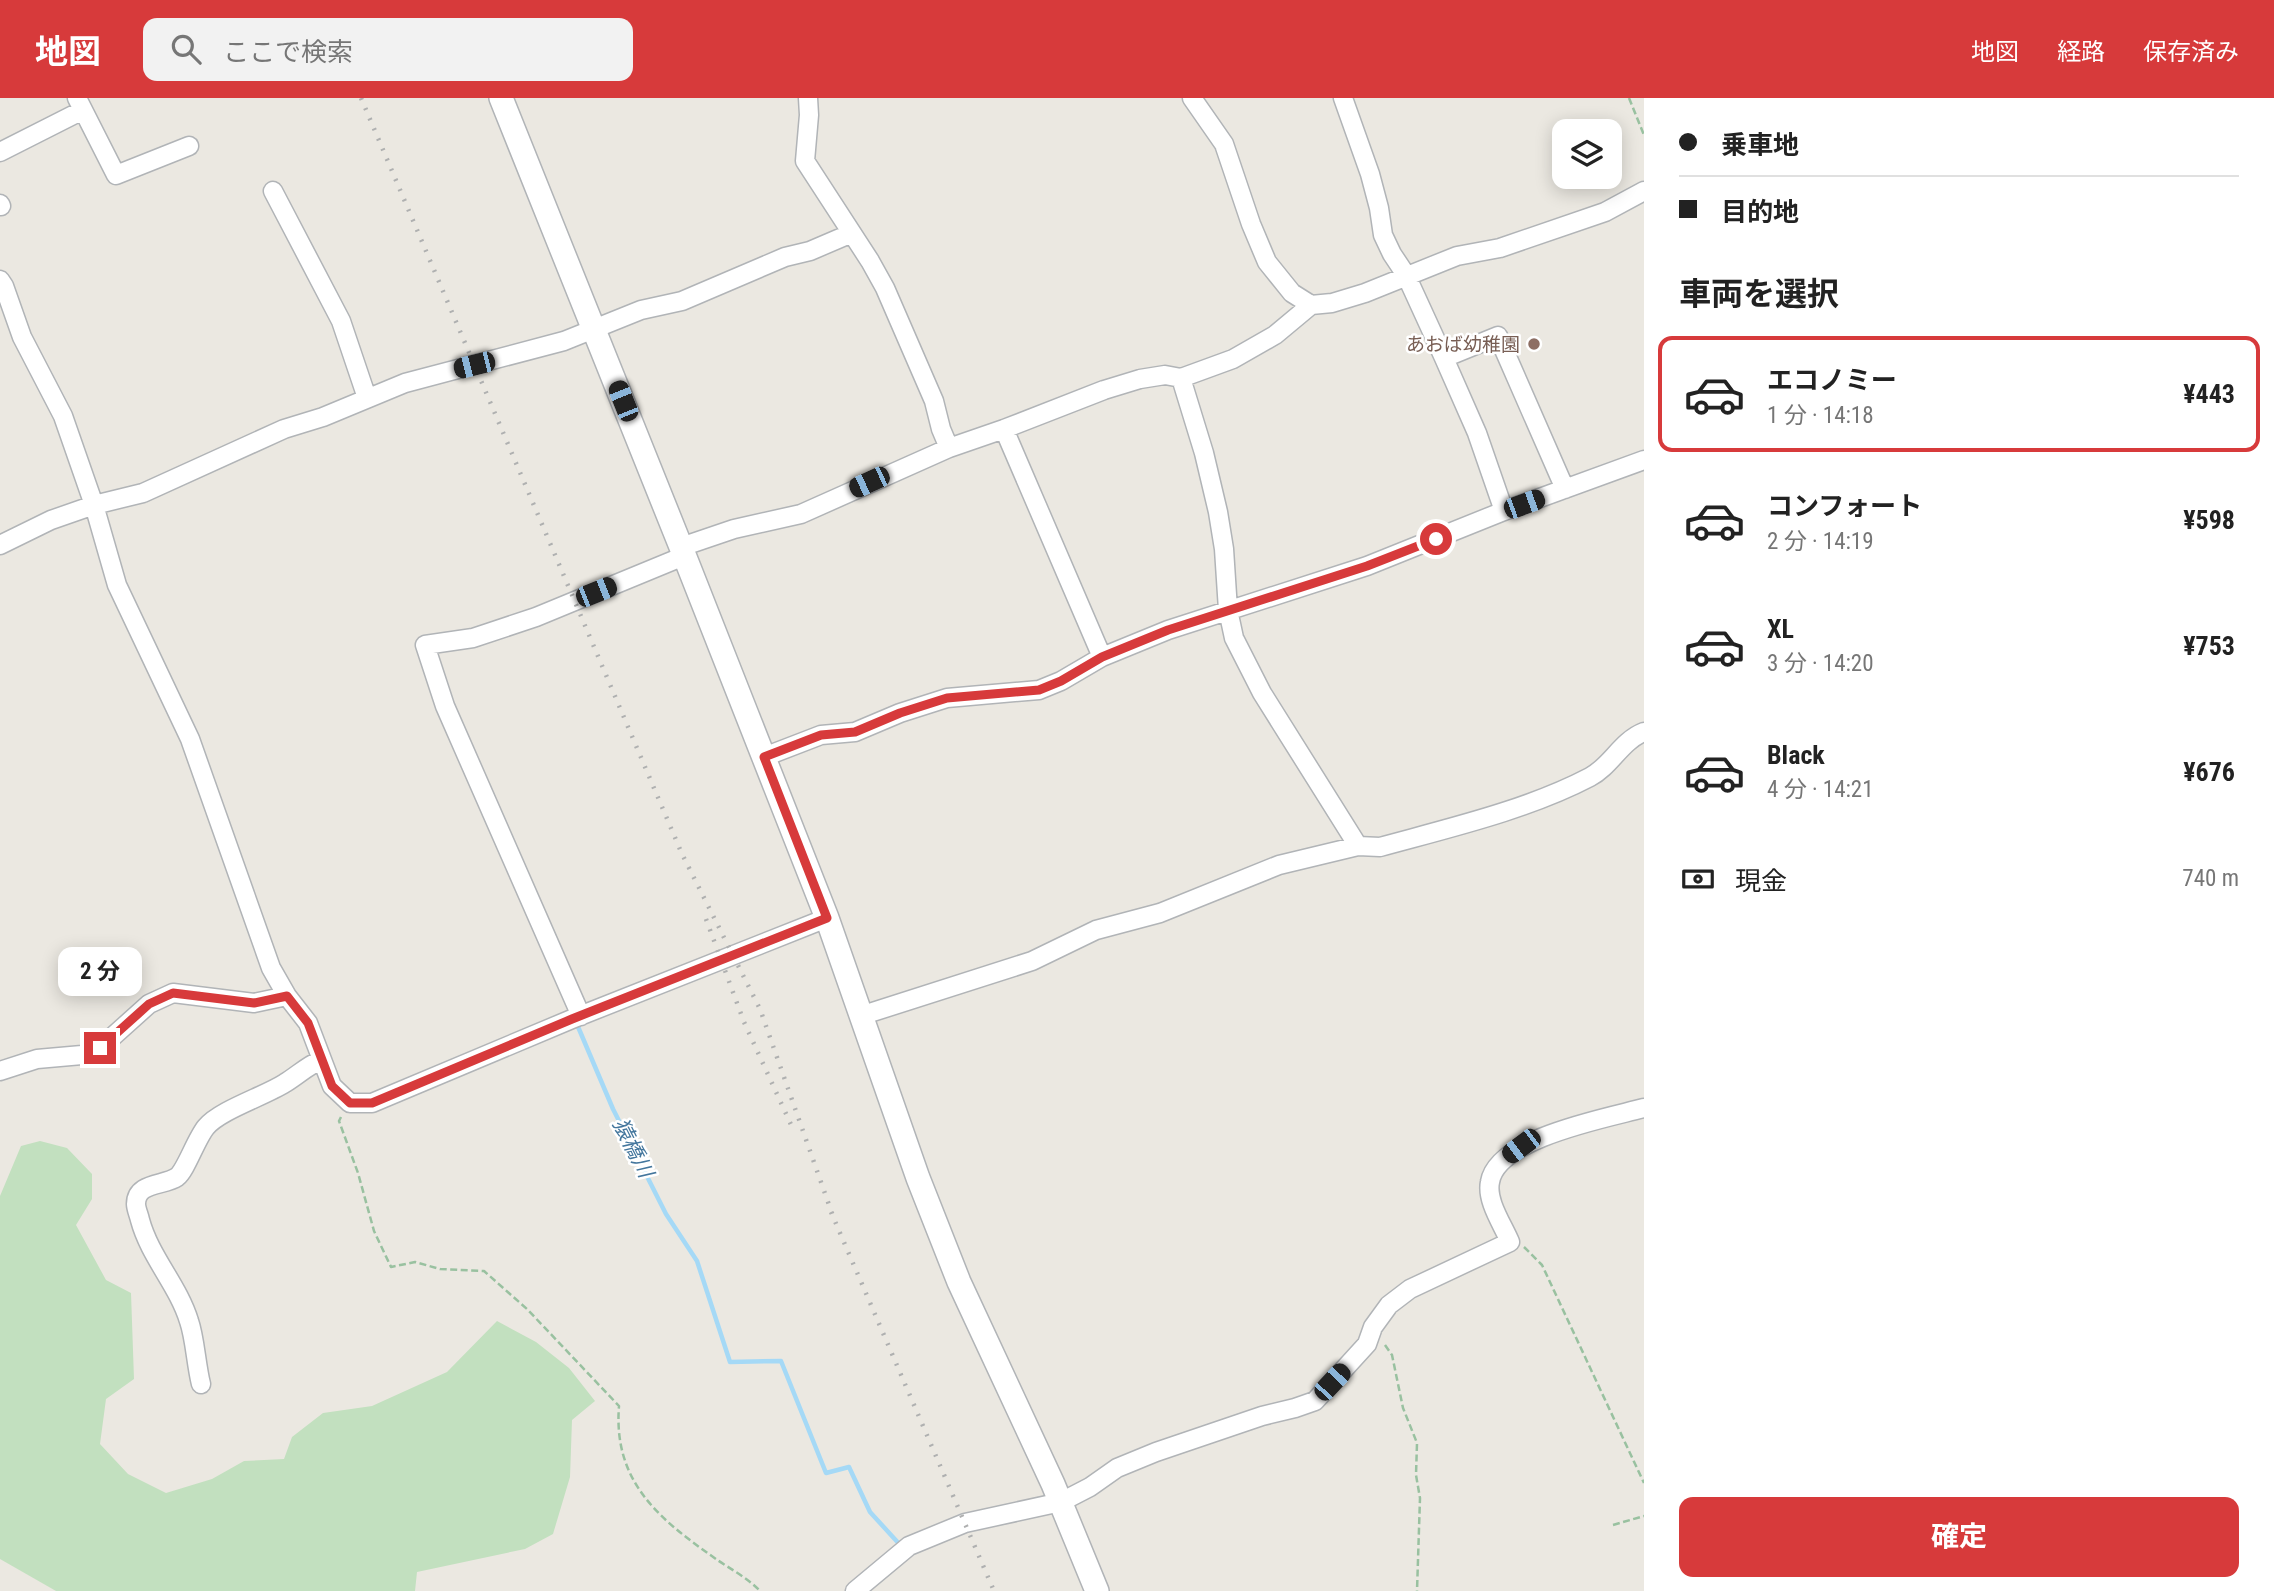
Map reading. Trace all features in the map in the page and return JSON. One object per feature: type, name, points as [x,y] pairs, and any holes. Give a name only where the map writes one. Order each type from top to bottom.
[{"type":"street","points":[[501,98],[827,918],[918,1178],[959,1282],[1061,1502],[1097,1591]]},
{"type":"street","points":[[808,98],[805,161],[885,288],[934,401],[949,448]]},
{"type":"street","points":[[1192,98],[1224,144],[1267,262],[1292,293],[1311,305]]},
{"type":"street","points":[[1343,98],[1370,174],[1383,235],[1406,275],[1477,433],[1504,511]]},
{"type":"street","points":[[0,152],[80,104],[116,175],[189,146]]},
{"type":"street","points":[[273,191],[341,321],[367,398]]},
{"type":"street","points":[[577,1018],[445,706],[425,645],[473,638],[511,625],[734,529],[801,514],[949,448],[1104,390],[1139,379],[1164,375],[1181,378],[1233,359],[1275,335],[1311,305],[1332,303],[1365,293],[1457,256],[1500,248],[1605,212],[1644,191]]},
{"type":"street","points":[[0,545],[51,520],[94,505],[143,494],[284,429],[323,417],[405,383],[564,341],[641,310],[682,301],[785,257],[810,251],[852,233]]},
{"type":"street","points":[[0,280],[22,337],[63,416],[94,505],[117,585],[190,739],[271,968],[287,996],[308,1023],[332,1086],[350,1103],[372,1103],[827,918]]},
{"type":"street","points":[[1444,358],[1498,336],[1565,489]]},
{"type":"street","points":[[1181,378],[1204,453],[1218,512],[1224,549],[1228,610],[1234,638],[1250,673],[1358,846]]},
{"type":"street","points":[[1004,429],[1102,657]]},
{"type":"street","points":[[764,757],[821,735],[855,732],[900,713],[947,698],[1039,690],[1061,681],[1102,657],[1168,630],[1367,566],[1504,511],[1644,460]]},
{"type":"street","points":[[860,1016],[1032,961],[1096,930],[1160,913],[1279,865],[1358,846],[1380,847],[1523,804],[1590,777],[1602,769],[1631,739],[1644,732]]},
{"type":"street","points":[[0,1071],[37,1059],[82,1055],[100,1048],[149,1004],[173,993],[254,1003],[287,996]]},
{"type":"street","points":[[201,1384],[190,1321],[144,1232],[136,1203],[141,1191],[180,1175],[194,1144],[208,1124],[288,1082],[306,1067],[321,1060]]},
{"type":"street","points":[[855,1591],[905,1549],[965,1523],[1061,1502],[1090,1487],[1117,1468],[1156,1452],[1315,1401],[1367,1344],[1373,1327],[1389,1305],[1410,1289],[1510,1242],[1490,1195],[1489,1180],[1506,1157],[1521,1146],[1544,1136],[1644,1108]]},
{"type":"path","points":[[1629,98],[1644,135]]},
{"type":"path","points":[[350,1103],[339,1121],[358,1173],[374,1231],[391,1267],[415,1262],[440,1269],[484,1271],[527,1309],[619,1406],[617,1428],[622,1454],[637,1489],[675,1530],[760,1591]]},
{"type":"path","points":[[1510,1242],[1522,1245],[1542,1265],[1644,1483]]},
{"type":"path","points":[[1373,1327],[1392,1355],[1403,1408],[1417,1443],[1416,1475],[1420,1498],[1416,1591]]},
{"type":"path","points":[[1613,1525],[1644,1516]]},
{"type":"green space","points":[[40,1141],[67,1148],[92,1174],[92,1199],[76,1225],[106,1280],[131,1293],[134,1379],[106,1399],[100,1444],[128,1474],[166,1493],[212,1479],[244,1461],[284,1459],[292,1437],[323,1413],[372,1406],[447,1372],[497,1321],[536,1342],[569,1368],[595,1401],[572,1420],[570,1477],[553,1534],[525,1549],[417,1572],[415,1591],[56,1591],[0,1559],[0,1196],[21,1146]]},
{"type":"waterway","name":"猿橋川","points":[[576,1022],[613,1109],[666,1214],[697,1261],[730,1362],[781,1361],[826,1473],[849,1467],[870,1512],[902,1547]]},
{"type":"railway","points":[[361,98],[682,854],[760,1009],[834,1219]]},
{"type":"railway","points":[[706,919],[744,1022],[793,1129]]},
{"type":"railway","points":[[831,1212],[994,1591]]},
{"type":"place","name":"あおば幼稚園","points":[[1534,344]]},
{"type":"route","points":[[100,1048],[149,1004],[173,993],[254,1003],[287,996],[308,1023],[332,1086],[350,1103],[372,1103],[572,1019],[827,918],[764,757],[821,735],[855,732],[900,713],[947,698],[1039,690],[1061,681],[1102,657],[1168,630],[1367,566],[1436,539]]}]
